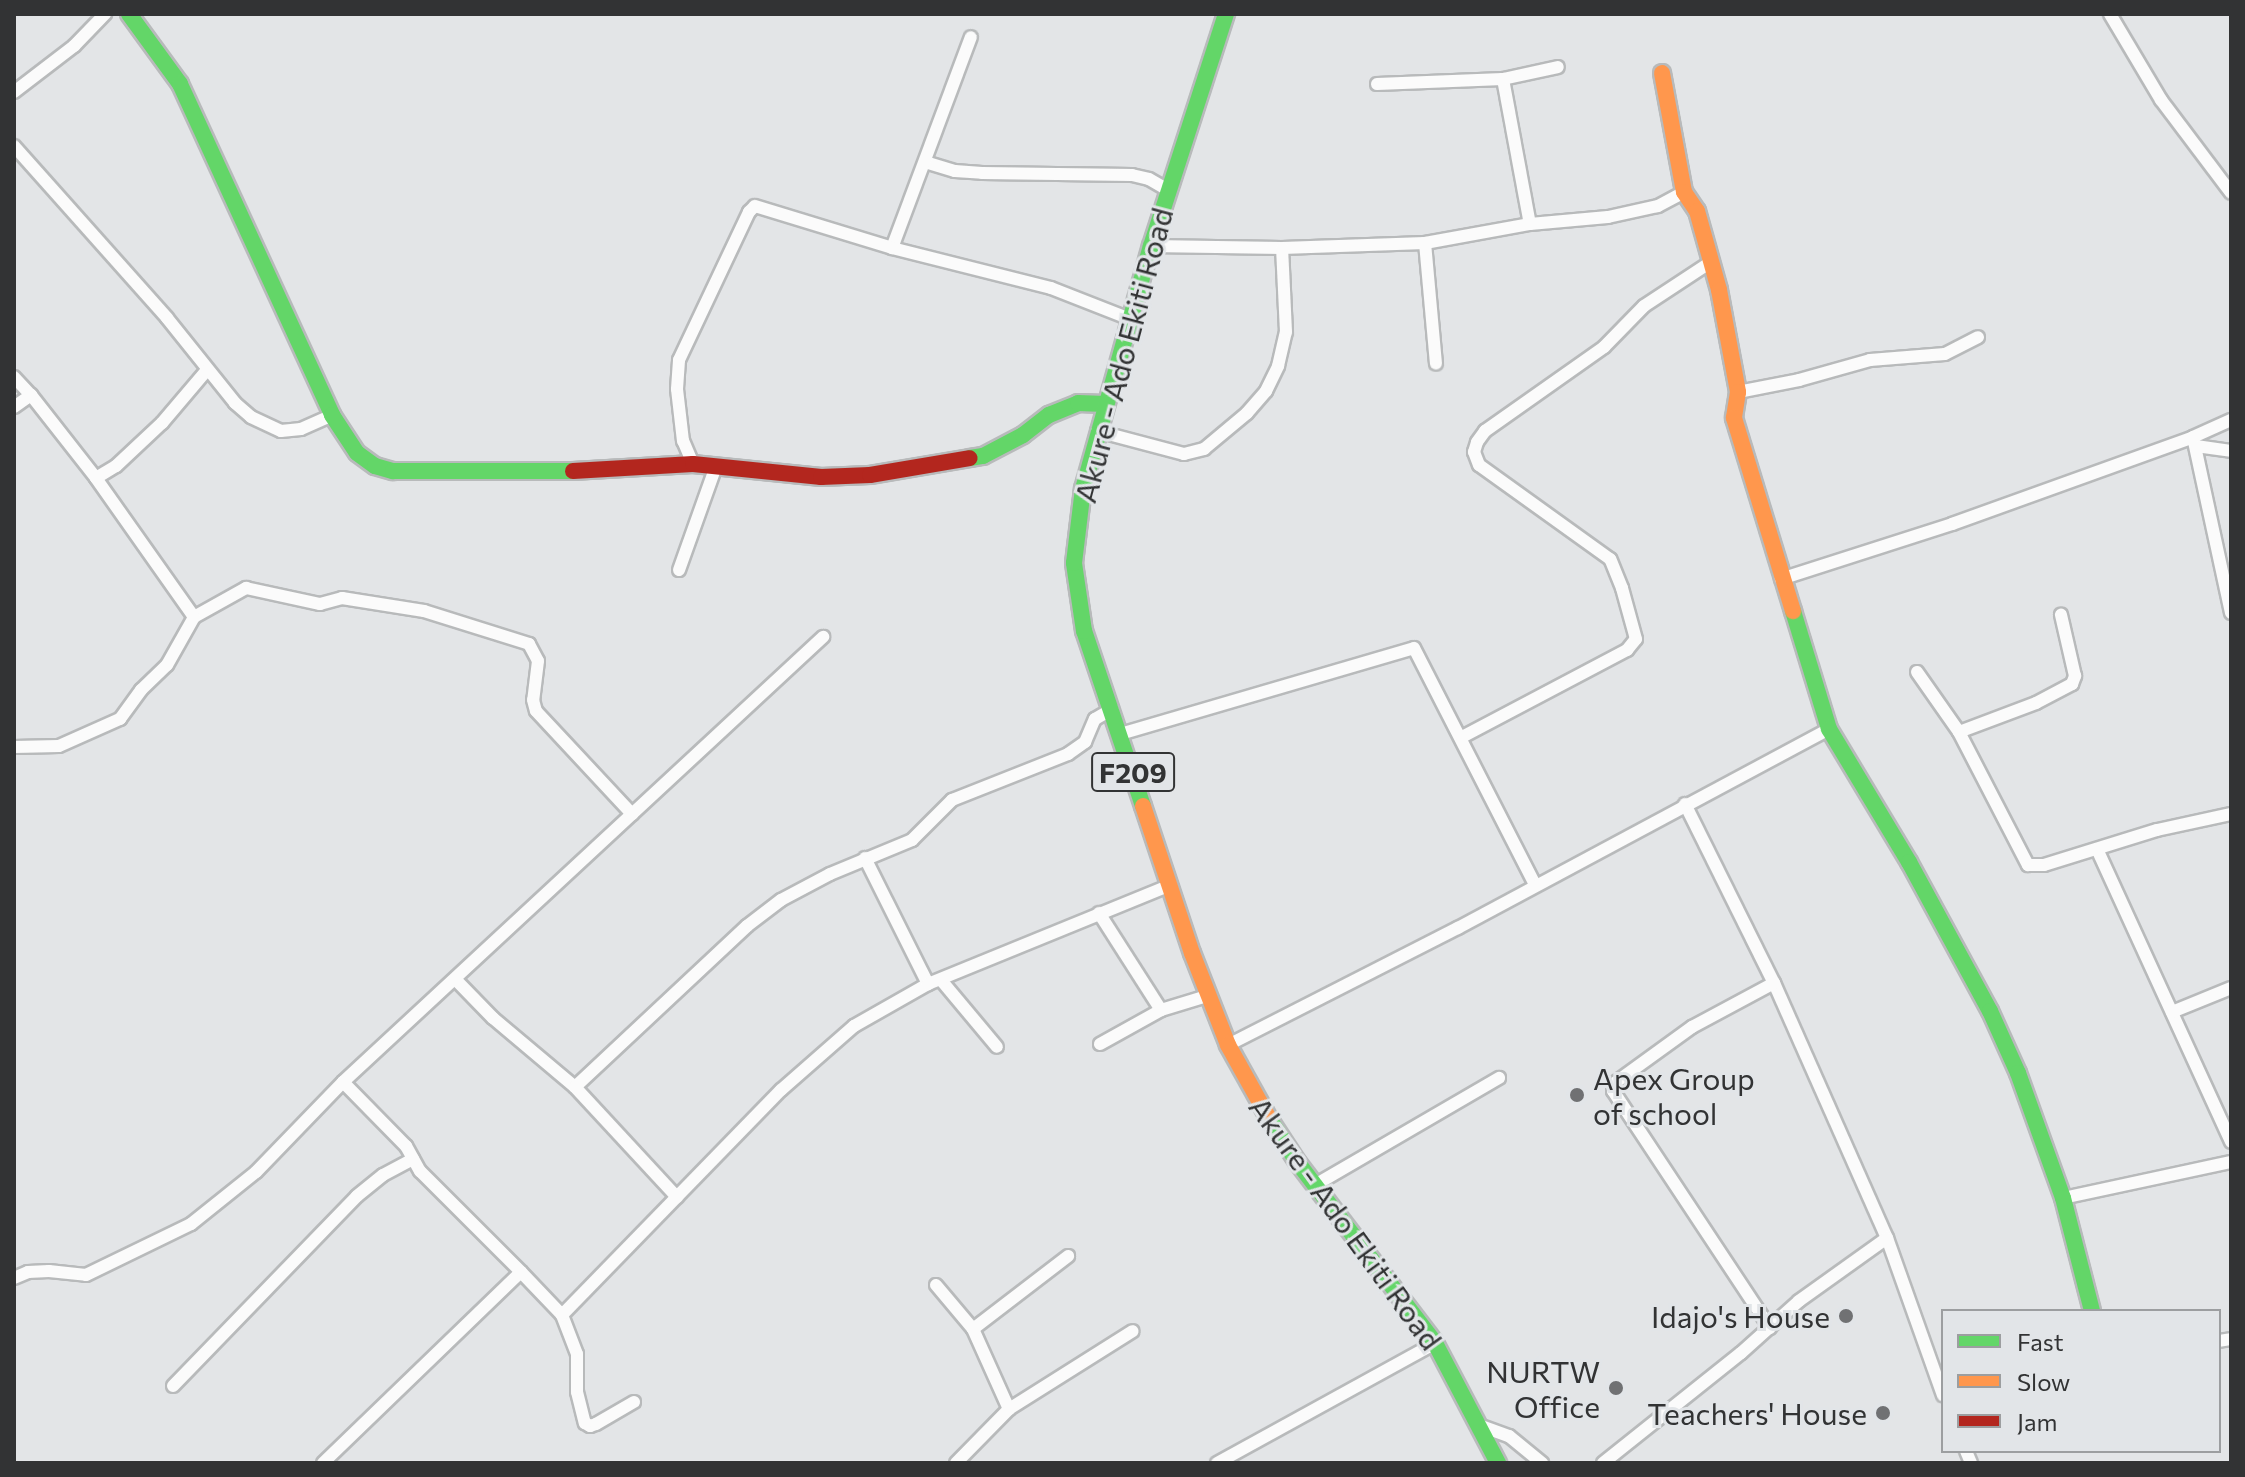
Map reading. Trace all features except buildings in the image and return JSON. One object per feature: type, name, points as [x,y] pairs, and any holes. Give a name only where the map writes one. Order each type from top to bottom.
[{"type":"street","points":[[14,92],[74,46],[105,14]]},
{"type":"street","points":[[129,14],[180,84],[332,415],[357,453],[375,466],[393,471],[549,472],[693,464],[821,477],[929,466],[983,456],[1023,435],[1049,415],[1078,403],[1105,404]]},
{"type":"street","name":"Akure - Ado Ekiti Road","points":[[1226,14],[1151,246],[1083,489],[1074,563],[1084,631],[1207,996],[1228,1045],[1257,1102],[1315,1185],[1435,1343],[1498,1463]]},
{"type":"street","points":[[2110,14],[2161,100],[2231,193]]},
{"type":"street","points":[[892,248],[971,37]]},
{"type":"street","points":[[1377,84],[1503,79],[1558,67]]},
{"type":"street","points":[[1662,73],[1684,192],[1697,211],[1711,262],[1738,392],[1734,418],[1829,729],[1909,862],[1990,1011],[2018,1073],[2063,1198],[2091,1309]]},
{"type":"street","points":[[1503,79],[1530,224]]},
{"type":"street","points":[[14,146],[167,318],[235,403],[265,426],[281,431],[301,429],[332,415]]},
{"type":"street","points":[[925,162],[955,171],[982,173],[1132,175],[1149,179],[1168,190]]},
{"type":"street","points":[[1151,246],[1282,248],[1425,243],[1530,224],[1608,217],[1658,206],[1684,192]]},
{"type":"street","points":[[693,464],[683,441],[677,389],[679,360],[749,212],[755,206],[892,248],[1051,288],[1130,319]]},
{"type":"street","points":[[1425,243],[1436,363]]},
{"type":"street","points":[[1097,431],[1184,454],[1204,449],[1247,413],[1266,391],[1278,366],[1286,332],[1282,248]]},
{"type":"street","points":[[1462,737],[1627,650],[1636,639],[1622,588],[1610,559],[1479,465],[1474,452],[1477,442],[1485,431],[1604,347],[1644,306],[1711,262]]},
{"type":"street","points":[[1738,392],[1799,380],[1870,360],[1945,354],[1978,337]]},
{"type":"street","points":[[96,478],[116,466],[162,423],[207,370]]},
{"type":"street","points":[[14,377],[96,478],[194,617]]},
{"type":"street","points":[[14,407],[31,395]]},
{"type":"street","points":[[1781,579],[2194,442],[2231,420]]},
{"type":"street","points":[[2194,442],[2231,451]]},
{"type":"street","points":[[2194,442],[2231,613]]},
{"type":"street","points":[[679,570],[716,466]]},
{"type":"street","points":[[14,747],[59,746],[120,719],[141,690],[167,665],[194,617],[246,588],[320,604],[342,598],[424,611],[529,644],[538,661],[533,700],[536,711],[632,814]]},
{"type":"street","points":[[1959,732],[2036,703],[2072,684],[2075,676],[2061,615]]},
{"type":"street","points":[[14,1278],[28,1272],[49,1271],[86,1275],[191,1224],[256,1172],[343,1082],[823,637]]},
{"type":"street","points":[[1120,734],[1414,648],[1535,884]]},
{"type":"street","points":[[1917,672],[1959,732],[2028,865],[2044,865],[2195,820],[2231,814]]},
{"type":"street","points":[[575,1087],[747,926],[781,900],[865,858],[912,840],[935,816],[963,794],[1081,747],[1089,737],[1095,719],[1112,709]]},
{"type":"street","points":[[1228,1045],[1458,928],[1829,729]]},
{"type":"street","points":[[1685,804],[1774,983],[1887,1238],[1941,1389]]},
{"type":"street","points":[[2097,849],[2231,1142]]},
{"type":"street","points":[[865,858],[934,982],[997,1047]]},
{"type":"street","points":[[562,1315],[825,1050],[854,1026],[934,982],[1171,885]]},
{"type":"street","points":[[1099,913],[1161,1010]]},
{"type":"street","points":[[456,980],[493,1018],[575,1087],[677,1197]]},
{"type":"street","points":[[1770,1328],[1613,1091],[1616,1082],[1692,1027],[1774,983]]},
{"type":"street","points":[[2172,1012],[2231,988]]},
{"type":"street","points":[[1100,1044],[1161,1010],[1207,996]]},
{"type":"street","points":[[1315,1185],[1499,1078]]},
{"type":"street","points":[[343,1082],[375,1112],[420,1171],[562,1315],[576,1348],[577,1392],[585,1423],[590,1426],[596,1424],[634,1402]]},
{"type":"street","points":[[173,1386],[357,1196],[383,1175],[413,1159]]},
{"type":"street","points":[[2063,1198],[2231,1162]]},
{"type":"street","points":[[1603,1463],[1799,1301],[1887,1238]]},
{"type":"street","points":[[973,1329],[1068,1256]]},
{"type":"street","points":[[323,1463],[521,1272]]},
{"type":"street","points":[[936,1285],[973,1329],[1009,1409]]},
{"type":"street","points":[[956,1463],[1009,1409],[1133,1331]]},
{"type":"street","points":[[1217,1463],[1435,1343]]},
{"type":"street","points":[[1481,1426],[1509,1436],[1542,1463]]},
{"type":"traffic: fast","points":[[129,14],[180,84],[332,415],[357,453],[375,466],[393,471],[573,471]]},
{"type":"traffic: fast","points":[[1143,806],[1084,631],[1074,563],[1083,489],[1151,246],[1226,14]]},
{"type":"traffic: fast","points":[[970,458],[983,456],[1023,435],[1049,415],[1078,403],[1105,404]]},
{"type":"traffic: fast","points":[[1793,611],[1829,729],[1909,862],[1990,1011],[2018,1073],[2063,1198],[2091,1309]]},
{"type":"traffic: fast","points":[[1268,1117],[1298,1163],[1435,1343],[1498,1463]]},
{"type":"traffic: slow","points":[[1662,73],[1684,192],[1697,211],[1719,290],[1738,392],[1734,418],[1793,611]]},
{"type":"traffic: slow","points":[[1143,806],[1192,953],[1228,1045],[1268,1117]]},
{"type":"traffic: jam","points":[[573,471],[693,464],[821,477],[870,475],[970,458]]},
{"type":"place","name":"Apex Group of school","points":[[1577,1095]]},
{"type":"place","name":"Idajo's House","points":[[1846,1316]]},
{"type":"place","name":"NURTW Office","points":[[1616,1388]]},
{"type":"place","name":"Teachers' House","points":[[1883,1413]]}]
